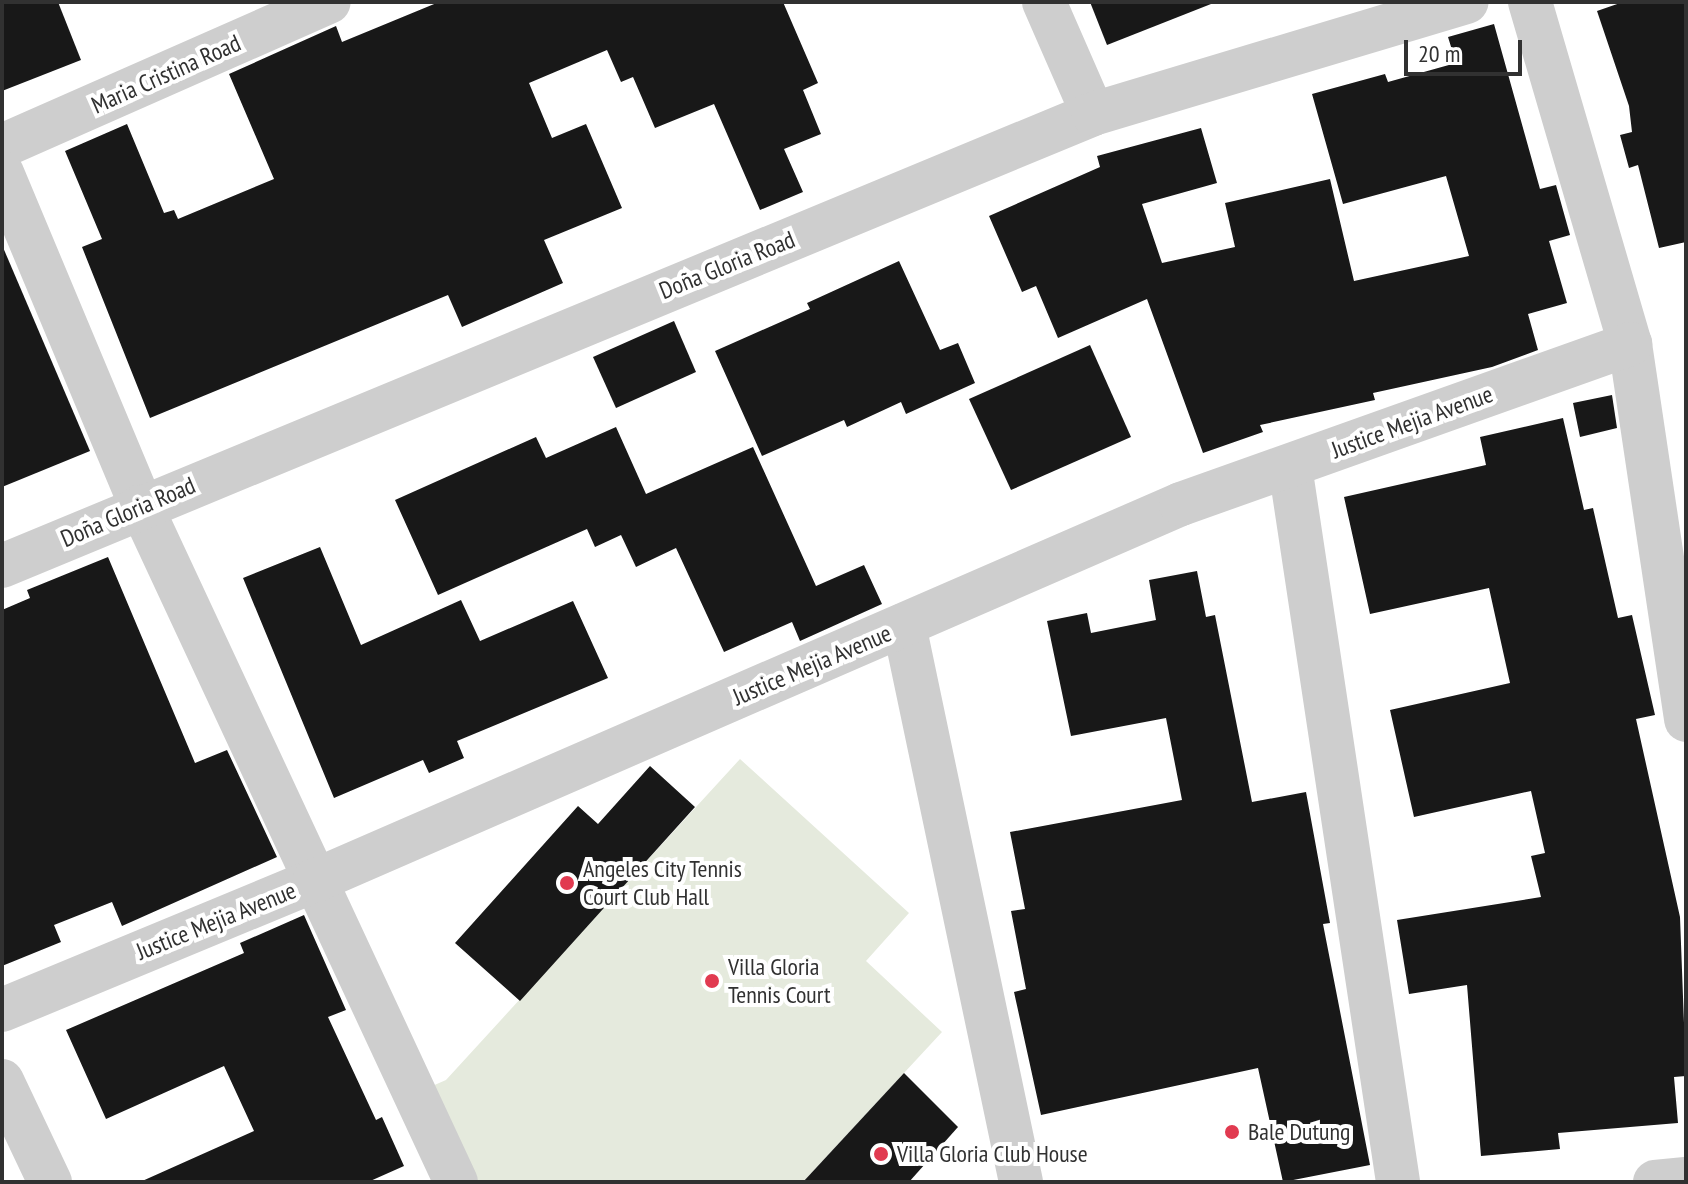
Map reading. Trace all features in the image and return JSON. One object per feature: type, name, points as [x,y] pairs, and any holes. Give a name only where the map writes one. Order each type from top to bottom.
[{"type":"street","name":"Maria Cristina Road","points":[[2,146],[329,2]]},
{"type":"street","points":[[1044,2],[1093,114]]},
{"type":"street","points":[[1530,2],[1630,344],[1686,720]]},
{"type":"street","name":"Doña Gloria Road","points":[[2,566],[1093,114],[1463,3]]},
{"type":"street","points":[[2,173],[141,506],[456,1182]]},
{"type":"street","name":"Justice Mejia Avenue","points":[[2,1010],[314,881],[1181,504],[1630,344]]},
{"type":"street","points":[[1290,466],[1398,1182]]},
{"type":"street","points":[[904,625],[1021,1182]]},
{"type":"street","points":[[2,1081],[50,1182]]},
{"type":"street","points":[[1655,1182],[1686,1179]]},
{"type":"shaded area","name":"Villa Gloria Tennis Court","points":[[740,759],[909,913],[866,961],[942,1032],[803,1182],[464,1182],[423,1090],[446,1080]]},
{"type":"building","points":[[2,2],[58,2],[81,60],[2,91]]},
{"type":"building","points":[[439,2],[783,2],[818,83],[803,90],[821,134],[784,149],[803,192],[760,210],[714,104],[655,128],[633,77],[621,82],[607,50],[529,83],[552,138],[586,124],[622,208],[544,240],[563,283],[462,327],[448,295],[150,418],[82,247],[102,239],[65,151],[127,124],[164,213],[174,210],[178,219],[274,179],[229,74],[336,26],[342,42]]},
{"type":"building","points":[[1090,2],[1210,2],[1211,4],[1107,45]]},
{"type":"building","points":[[1623,2],[1686,2],[1686,242],[1659,248],[1638,165],[1629,168],[1620,135],[1632,132],[1629,106],[1597,11]]},
{"type":"building","points":[[1494,24],[1540,189],[1556,185],[1570,235],[1549,241],[1567,303],[1528,314],[1538,350],[1492,367],[1373,393],[1375,400],[1260,425],[1263,432],[1203,453],[1147,299],[1058,338],[1036,286],[1022,292],[989,216],[1100,167],[1097,156],[1201,128],[1217,183],[1142,204],[1162,263],[1235,247],[1225,203],[1330,179],[1354,281],[1469,256],[1446,176],[1343,204],[1312,94],[1385,74],[1388,82],[1456,63],[1448,37]]},
{"type":"building","points":[[2,245],[90,451],[2,487]]},
{"type":"building","points":[[899,261],[940,350],[958,343],[975,383],[906,414],[901,402],[847,427],[844,420],[762,456],[715,351],[810,309],[807,303]]},
{"type":"building","points":[[674,321],[696,372],[616,408],[593,357]]},
{"type":"building","points":[[1090,345],[1131,437],[1011,490],[969,399]]},
{"type":"building","points":[[1612,395],[1617,428],[1580,437],[1573,403]]},
{"type":"building","points":[[1563,418],[1584,510],[1593,508],[1618,618],[1632,615],[1655,715],[1636,719],[1680,917],[1686,1076],[1674,1077],[1678,1123],[1558,1133],[1560,1149],[1481,1156],[1467,985],[1409,994],[1397,920],[1541,897],[1531,856],[1545,853],[1531,791],[1414,817],[1390,710],[1510,683],[1489,588],[1370,614],[1344,497],[1486,465],[1480,437]]},
{"type":"building","points":[[616,427],[646,494],[753,447],[816,586],[864,565],[882,604],[800,641],[792,622],[724,652],[676,548],[636,567],[621,535],[595,547],[587,529],[438,595],[395,500],[536,437],[546,458]]},
{"type":"building","points":[[320,547],[361,645],[461,600],[480,641],[573,601],[608,678],[457,741],[464,758],[429,773],[423,760],[334,798],[243,578]]},
{"type":"building","points":[[108,557],[195,763],[227,750],[277,857],[122,926],[112,902],[54,925],[61,942],[2,966],[2,610],[30,598],[27,590]]},
{"type":"building","points":[[1197,571],[1206,617],[1215,615],[1252,802],[1306,792],[1330,923],[1323,924],[1370,1165],[1283,1182],[1258,1068],[1041,1115],[1014,992],[1026,989],[1011,911],[1025,909],[1010,832],[1182,800],[1166,718],[1071,736],[1047,621],[1087,613],[1091,633],[1156,620],[1149,580]]},
{"type":"building","name":"Angeles City Tennis Court Club Hall","points":[[650,766],[695,807],[520,1001],[455,943],[578,806],[598,824]]},
{"type":"building","points":[[304,915],[346,1010],[328,1017],[376,1120],[382,1117],[404,1166],[368,1182],[140,1182],[254,1131],[224,1066],[106,1119],[66,1030],[244,953],[240,943]]},
{"type":"building","name":"Villa Gloria Club House","points":[[904,1073],[958,1127],[909,1182],[803,1182]]},
{"type":"place","name":"Angeles City Tennis Court Club Hall","points":[[567,883]]},
{"type":"place","name":"Villa Gloria Tennis Court","points":[[712,981]]},
{"type":"place","name":"Bale Dutung","points":[[1232,1132]]},
{"type":"place","name":"Villa Gloria Club House","points":[[881,1154]]}]
